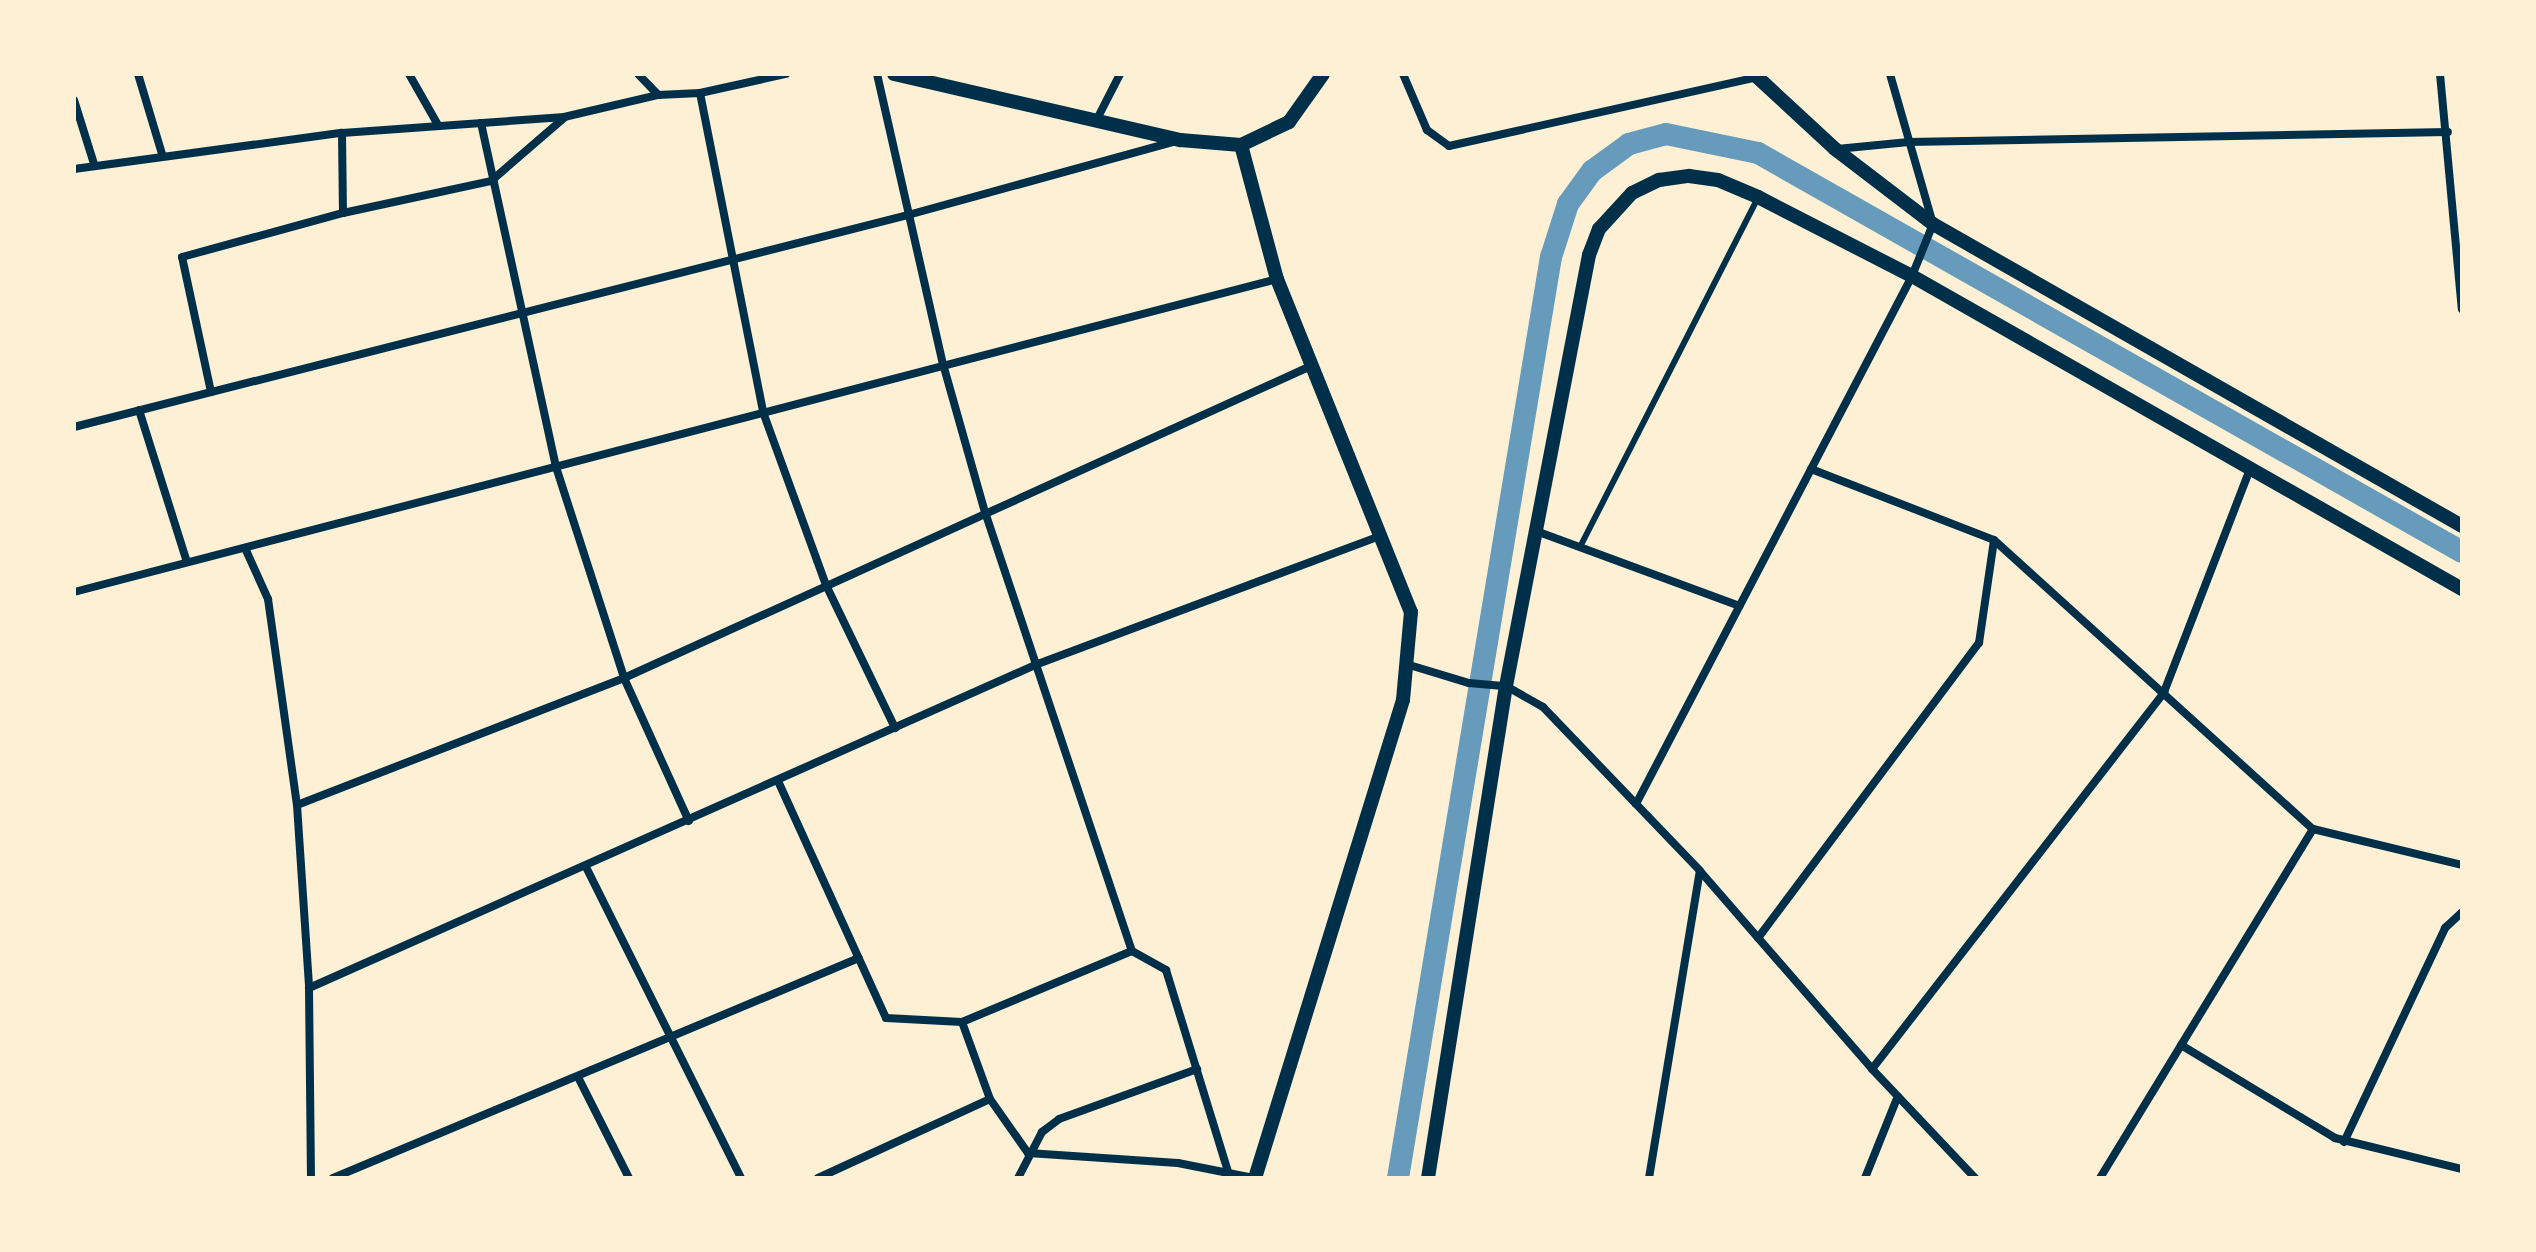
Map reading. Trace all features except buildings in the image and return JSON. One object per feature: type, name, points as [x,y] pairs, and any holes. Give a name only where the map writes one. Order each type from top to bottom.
[{"type":"street","points":[[138,74],[162,154]]},
{"type":"street","points":[[409,74],[438,125]]},
{"type":"street","points":[[638,74],[658,95]]},
{"type":"street","points":[[74,169],[162,154],[342,133],[564,117],[658,95],[700,93],[786,74]]},
{"type":"street","points":[[877,74],[943,364],[985,512],[1132,951],[1166,970],[1228,1172]]},
{"type":"street","points":[[894,74],[1180,140],[1241,145],[1289,122],[1323,74]]},
{"type":"street","points":[[1096,121],[1120,74]]},
{"type":"street","points":[[1403,74],[1427,130],[1449,146],[1755,76],[1835,149],[1933,224],[2462,526]]},
{"type":"street","points":[[1636,804],[1912,276],[1933,224],[1890,74]]},
{"type":"street","points":[[2440,74],[2448,132],[2462,309]]},
{"type":"street","points":[[700,93],[763,412],[826,585],[895,728]]},
{"type":"street","points":[[74,100],[94,164]]},
{"type":"street","points":[[211,392],[182,257],[343,213],[491,181],[564,117]]},
{"type":"street","points":[[481,123],[491,181],[556,467],[624,678],[689,821]]},
{"type":"street","points":[[1835,149],[1909,142],[2448,132]]},
{"type":"street","points":[[342,133],[343,213]]},
{"type":"street","points":[[74,427],[908,215],[1180,140]]},
{"type":"street","points":[[1028,1153],[1178,1163],[1254,1178],[1403,700],[1411,612],[1277,279],[1241,145]]},
{"type":"street","points":[[1428,1178],[1506,686],[1536,531],[1599,229],[1632,193],[1659,180],[1689,176],[1718,180],[1758,197],[1912,276],[2462,589]]},
{"type":"street","points":[[74,592],[1277,279]]},
{"type":"street","points":[[297,805],[624,678],[1311,366]]},
{"type":"street","points":[[139,410],[187,562]]},
{"type":"street","points":[[1811,469],[1994,540],[2313,829],[2462,865]]},
{"type":"street","points":[[1872,1069],[2164,692],[2250,469]]},
{"type":"street","points":[[1536,531],[1740,606]]},
{"type":"street","points":[[309,988],[1035,665],[1380,536]]},
{"type":"street","points":[[1758,938],[1979,643],[1994,540]]},
{"type":"street","points":[[245,548],[268,599],[297,805],[309,988],[311,1178]]},
{"type":"street","points":[[1406,664],[1469,683],[1506,686],[1543,707],[1700,871],[1872,1069],[1975,1178]]},
{"type":"street","points":[[778,781],[886,1018],[962,1022],[1132,951]]},
{"type":"street","points":[[2100,1178],[2313,829]]},
{"type":"street","points":[[586,867],[741,1178]]},
{"type":"street","points":[[1649,1178],[1700,871]]},
{"type":"street","points":[[2344,1142],[2445,928],[2462,912]]},
{"type":"street","points":[[333,1178],[579,1079],[859,958]]},
{"type":"street","points":[[962,1022],[990,1099],[1028,1153]]},
{"type":"street","points":[[2181,1045],[2344,1142],[2462,1169]]},
{"type":"street","points":[[1018,1178],[1028,1153],[1042,1132],[1059,1119],[1197,1069]]},
{"type":"street","points":[[579,1079],[629,1178]]},
{"type":"street","points":[[1865,1178],[1898,1096]]},
{"type":"street","points":[[818,1178],[990,1099]]},
{"type":"lane","points":[[1580,547],[1758,197]]},
{"type":"waterway","points":[[1398,1178],[1551,257],[1568,204],[1592,171],[1629,144],[1666,134],[1758,153],[2462,552]]}]
